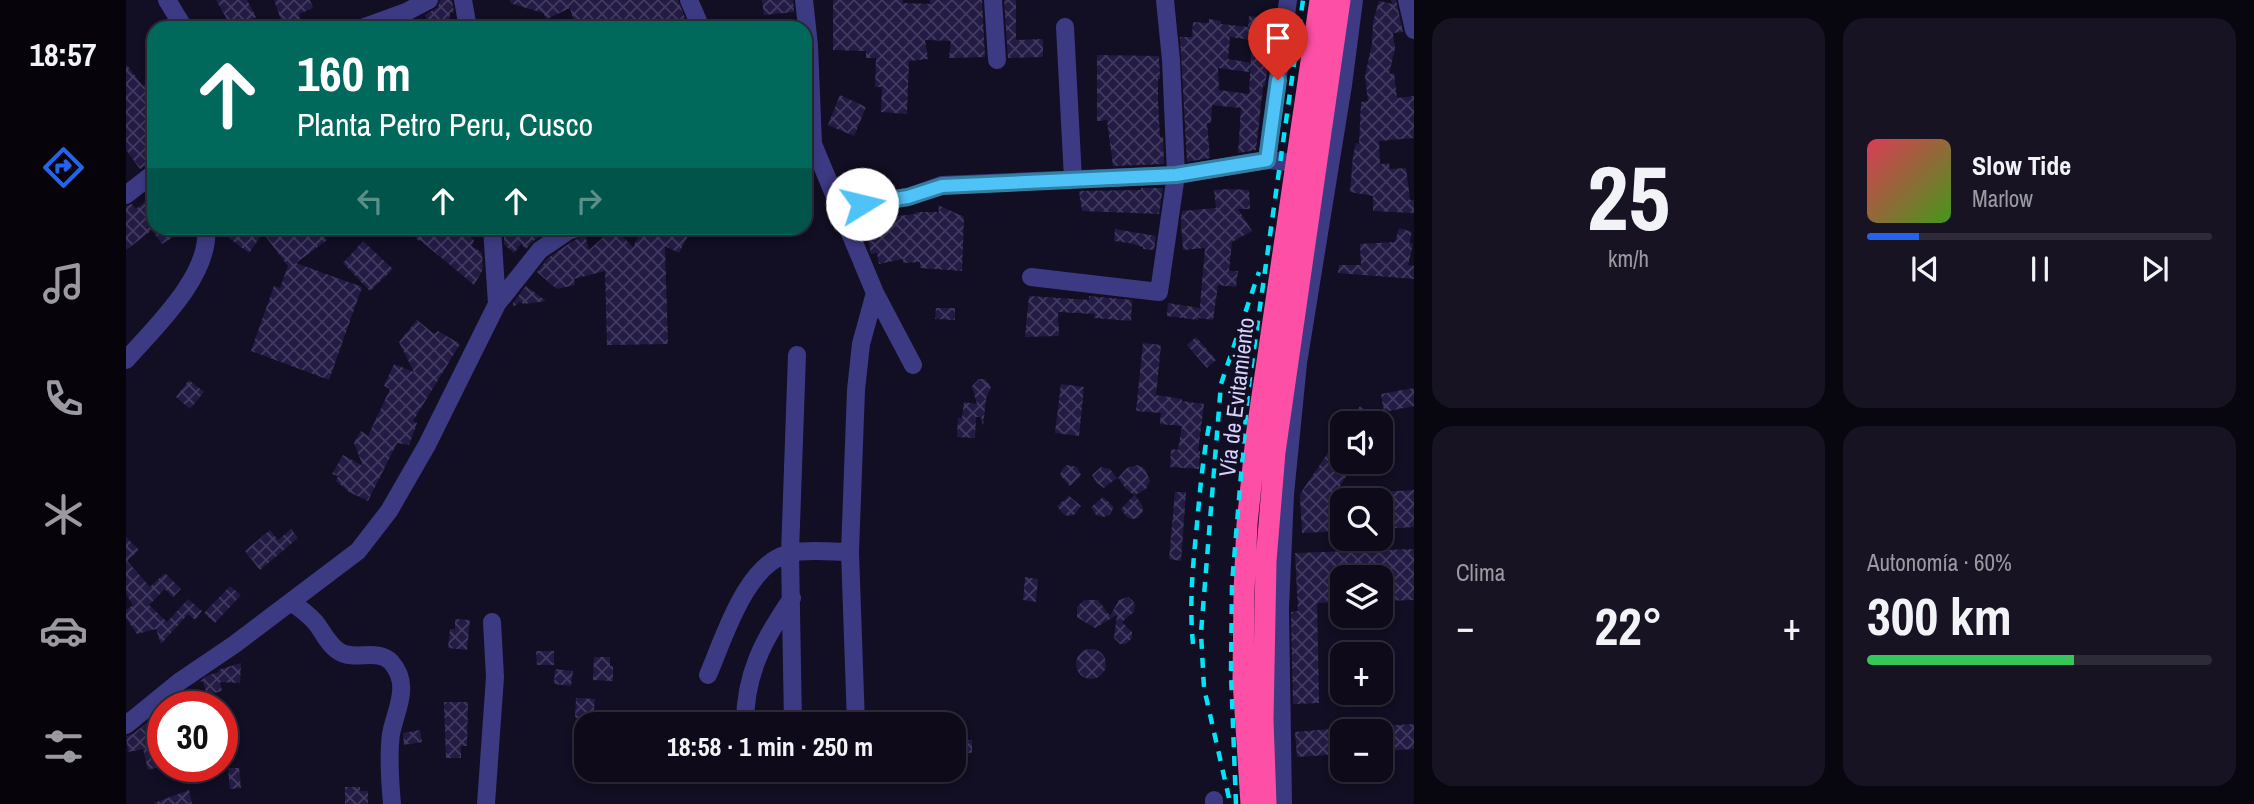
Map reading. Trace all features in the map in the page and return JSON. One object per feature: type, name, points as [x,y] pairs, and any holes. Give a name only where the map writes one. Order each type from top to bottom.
[{"type":"highway","name":"Vía de Evitamiento","points":[[1251,804],[1243,680],[1247,524],[1255,436],[1320,0]]},
{"type":"highway","name":"Vía de Evitamiento","points":[[1266,804],[1272,720],[1266,561],[1275,452],[1293,362],[1340,0]]},
{"type":"street","points":[[167,0],[180,21]]},
{"type":"street","points":[[381,21],[429,0]]},
{"type":"street","points":[[463,0],[467,21]]},
{"type":"street","points":[[689,0],[698,21]]},
{"type":"street","points":[[804,0],[805,21]]},
{"type":"street","points":[[993,0],[997,60]]},
{"type":"street","points":[[1031,277],[1159,292],[1176,175],[1171,60],[1165,0]]},
{"type":"street","points":[[1267,160],[1288,0]]},
{"type":"street","points":[[1293,362],[1343,85],[1354,0]]},
{"type":"street","points":[[1407,0],[1414,30]]},
{"type":"street","points":[[1065,27],[1073,179]]},
{"type":"street","points":[[812,149],[875,293],[913,365]]},
{"type":"street","points":[[838,208],[908,197],[942,186],[1176,175],[1267,160],[1296,163]]},
{"type":"street","points":[[126,195],[147,178]]},
{"type":"street","points":[[126,360],[183,295],[204,251],[206,235]]},
{"type":"street","points":[[493,235],[498,304]]},
{"type":"street","points":[[126,725],[179,682],[358,551],[389,511],[456,391],[498,304],[540,250],[562,235]]},
{"type":"street","points":[[856,712],[850,552],[857,379],[861,344],[875,293]]},
{"type":"street","points":[[793,712],[790,553],[797,355]]},
{"type":"street","points":[[708,675],[731,621],[755,576],[773,561],[790,553],[850,552]]},
{"type":"street","points":[[745,712],[751,673],[760,650],[792,598]]},
{"type":"street","points":[[291,602],[315,622],[339,652],[351,656],[381,656],[391,662],[398,675],[401,690],[399,710],[391,733],[392,804]]},
{"type":"street","points":[[486,804],[495,677],[492,622]]},
{"type":"street","points":[[1272,720],[1283,804]]},
{"type":"building","points":[[216,0],[247,0],[256,17],[250,21],[228,21]]},
{"type":"building","points":[[274,0],[310,0],[313,8],[299,14],[301,21],[282,21]]},
{"type":"building","points":[[440,0],[452,0],[454,13],[450,12],[449,21],[441,18],[442,21],[427,21],[425,15],[438,7]]},
{"type":"building","points":[[510,0],[678,0],[686,21],[574,21],[570,8],[547,19],[543,13],[510,3]]},
{"type":"building","points":[[762,0],[793,0],[794,12],[764,15]]},
{"type":"building","points":[[833,0],[903,0],[903,3],[930,4],[930,0],[982,0],[985,57],[949,58],[951,41],[925,40],[928,59],[909,61],[907,114],[881,112],[882,87],[875,87],[876,58],[866,58],[866,51],[833,50]]},
{"type":"building","points":[[1004,0],[1016,0],[1016,40],[1043,39],[1043,57],[1008,58]]},
{"type":"building","points":[[1391,0],[1396,0],[1403,32],[1393,33],[1395,48],[1389,74],[1394,73],[1397,98],[1414,96],[1414,138],[1379,141],[1380,164],[1389,163],[1390,169],[1406,168],[1410,200],[1414,200],[1414,213],[1373,211],[1373,196],[1350,192],[1353,156],[1356,143],[1359,144],[1361,102],[1368,101],[1365,76],[1372,44],[1373,22],[1379,1],[1392,4]]},
{"type":"building","points":[[1249,16],[1264,18],[1263,28],[1271,28],[1256,150],[1238,153],[1241,108],[1212,105],[1211,123],[1207,123],[1210,158],[1187,162],[1180,37],[1192,37],[1193,22],[1209,23],[1209,19],[1221,21],[1221,24],[1248,27]],"holes":[[[1230,37],[1252,40],[1251,63],[1228,59]],[[1251,65],[1249,94],[1219,90],[1218,68],[1249,72]]]},
{"type":"building","points":[[1097,55],[1159,56],[1158,102],[1164,164],[1113,166],[1107,120],[1097,121]]},
{"type":"building","points":[[126,64],[143,86],[147,83],[147,165],[140,169],[126,150]]},
{"type":"building","points":[[840,95],[866,107],[854,136],[828,125]]},
{"type":"building","points":[[1163,188],[1159,214],[1082,211],[1079,191]]},
{"type":"building","points":[[1214,190],[1249,190],[1250,209],[1238,209],[1252,231],[1232,242],[1229,271],[1238,271],[1236,287],[1218,285],[1213,320],[1199,318],[1205,248],[1183,250],[1182,211],[1216,208]]},
{"type":"building","points":[[147,200],[147,234],[126,250],[126,206],[132,204],[136,209]]},
{"type":"building","points":[[938,205],[964,217],[962,271],[920,268],[920,262],[903,263],[903,259],[879,264],[877,253],[871,254],[863,216],[888,212],[889,217],[916,214],[915,212],[939,212]]},
{"type":"building","points":[[1399,228],[1412,232],[1409,243],[1413,244],[1408,265],[1414,266],[1414,279],[1338,273],[1339,265],[1361,265],[1360,244],[1395,242]]},
{"type":"building","points":[[1115,229],[1156,236],[1154,250],[1114,241]]},
{"type":"building","points":[[156,235],[177,235],[162,244]]},
{"type":"building","points":[[231,235],[262,235],[249,253],[229,238]]},
{"type":"building","points":[[265,235],[323,235],[327,240],[296,263],[362,287],[329,380],[251,351],[274,286],[280,288],[288,266]]},
{"type":"building","points":[[413,235],[469,235],[474,240],[472,246],[482,253],[483,269],[474,285],[420,240]]},
{"type":"building","points":[[504,235],[542,235],[526,249],[521,244],[514,253],[504,244]]},
{"type":"building","points":[[585,235],[589,250],[606,235],[621,235],[633,247],[639,235],[688,235],[679,253],[665,246],[668,344],[607,345],[605,271],[574,279],[575,285],[557,289],[537,272],[548,258]]},
{"type":"building","points":[[363,241],[393,269],[370,291],[343,263]]},
{"type":"building","points":[[526,286],[546,301],[524,304],[520,302],[513,307],[513,303]]},
{"type":"building","points":[[1029,296],[1089,300],[1089,296],[1132,300],[1131,321],[1094,318],[1095,314],[1058,312],[1059,336],[1025,337]]},
{"type":"building","points":[[1168,303],[1200,308],[1198,320],[1167,316]]},
{"type":"building","points":[[936,308],[955,308],[955,320],[935,319]]},
{"type":"building","points":[[417,320],[434,334],[438,331],[460,344],[413,421],[417,423],[409,445],[397,443],[368,501],[349,492],[336,481],[338,476],[332,474],[343,455],[363,466],[354,443],[361,431],[368,436],[390,389],[384,386],[394,364],[414,372],[399,342]]},
{"type":"building","points":[[1196,337],[1216,360],[1207,368],[1187,345]]},
{"type":"building","points":[[1143,343],[1161,345],[1156,395],[1204,404],[1198,451],[1199,469],[1170,467],[1171,449],[1178,450],[1182,426],[1160,424],[1161,413],[1136,411]]},
{"type":"building","points":[[979,379],[985,379],[991,387],[986,399],[983,426],[981,417],[976,417],[975,438],[957,437],[958,418],[962,418],[964,402],[977,404],[972,386]]},
{"type":"building","points":[[189,380],[204,392],[190,409],[176,397]]},
{"type":"building","points":[[1061,384],[1084,387],[1079,436],[1055,433]]},
{"type":"building","points":[[1414,388],[1414,406],[1384,411],[1381,394]]},
{"type":"building","points":[[1330,450],[1330,474],[1348,474],[1339,488],[1330,488],[1330,532],[1302,533],[1300,494]]},
{"type":"building","points":[[1067,465],[1077,467],[1081,475],[1070,486],[1060,475]]},
{"type":"building","points":[[1137,465],[1145,469],[1150,481],[1146,489],[1135,495],[1143,511],[1138,518],[1132,519],[1121,509],[1134,495],[1118,478],[1127,468]]},
{"type":"building","points":[[1101,467],[1110,469],[1117,478],[1104,488],[1092,475]]},
{"type":"building","points":[[1414,490],[1414,527],[1393,528],[1393,491]]},
{"type":"building","points":[[1175,492],[1186,492],[1181,561],[1169,559]]},
{"type":"building","points":[[1069,496],[1081,506],[1074,515],[1068,516],[1057,506]]},
{"type":"building","points":[[1103,497],[1114,507],[1110,514],[1104,517],[1096,515],[1091,507]]},
{"type":"building","points":[[291,529],[298,538],[260,570],[245,551],[270,530],[278,540]]},
{"type":"building","points":[[126,537],[139,550],[127,561],[150,587],[165,573],[181,589],[173,597],[165,589],[149,605],[167,622],[188,599],[202,611],[195,620],[188,614],[161,644],[156,629],[137,634],[126,618],[126,610],[133,605],[126,594]]},
{"type":"building","points":[[1414,549],[1414,600],[1393,601],[1393,565],[1330,565],[1330,602],[1317,603],[1319,703],[1293,704],[1291,612],[1298,611],[1295,553]]},
{"type":"building","points":[[1025,577],[1038,579],[1036,602],[1023,600]]},
{"type":"building","points":[[230,586],[241,595],[215,623],[204,613]]},
{"type":"building","points":[[1128,597],[1135,606],[1134,612],[1122,622],[1132,632],[1132,638],[1126,644],[1120,644],[1114,638],[1117,615],[1095,628],[1077,617],[1077,607],[1084,600],[1098,600],[1110,616],[1119,600]]},
{"type":"building","points":[[455,619],[470,620],[467,650],[448,648],[450,629],[455,629]]},
{"type":"building","points":[[1091,649],[1097,650],[1105,658],[1105,670],[1097,678],[1091,679],[1085,678],[1077,670],[1076,664],[1077,658],[1085,650]]},
{"type":"building","points":[[536,651],[554,651],[554,665],[537,665]]},
{"type":"building","points":[[594,657],[610,657],[613,681],[593,680]]},
{"type":"building","points":[[241,663],[240,683],[220,682],[222,691],[206,691],[200,681],[219,672],[218,670]]},
{"type":"building","points":[[555,669],[573,671],[571,686],[554,684]]},
{"type":"building","points":[[576,698],[595,699],[594,712],[575,712]]},
{"type":"building","points":[[444,702],[468,702],[467,746],[461,746],[461,758],[446,758]]},
{"type":"building","points":[[147,723],[147,766],[143,749],[128,752],[126,736]]},
{"type":"building","points":[[1414,724],[1414,749],[1393,750],[1393,725]]},
{"type":"building","points":[[1330,729],[1330,755],[1297,757],[1295,732]]},
{"type":"building","points":[[420,730],[422,742],[404,745],[403,733]]},
{"type":"building","points":[[966,740],[972,740],[972,753],[966,753]]},
{"type":"building","points":[[239,768],[241,788],[230,789],[229,782],[238,782]]},
{"type":"building","points":[[345,787],[360,787],[360,791],[368,791],[368,804],[345,804]]},
{"type":"building","points":[[189,790],[192,804],[154,804],[154,803]]},
{"type":"railway","points":[[1236,804],[1231,673],[1232,584],[1240,487],[1248,392],[1303,0]]},
{"type":"railway","points":[[1229,798],[1204,688],[1201,633],[1221,384],[1259,272]]},
{"type":"railway","points":[[1193,644],[1193,569],[1202,472],[1210,421]]},
{"type":"route","points":[[862,204],[908,197],[942,186],[1176,175],[1267,160],[1278,80]]}]
